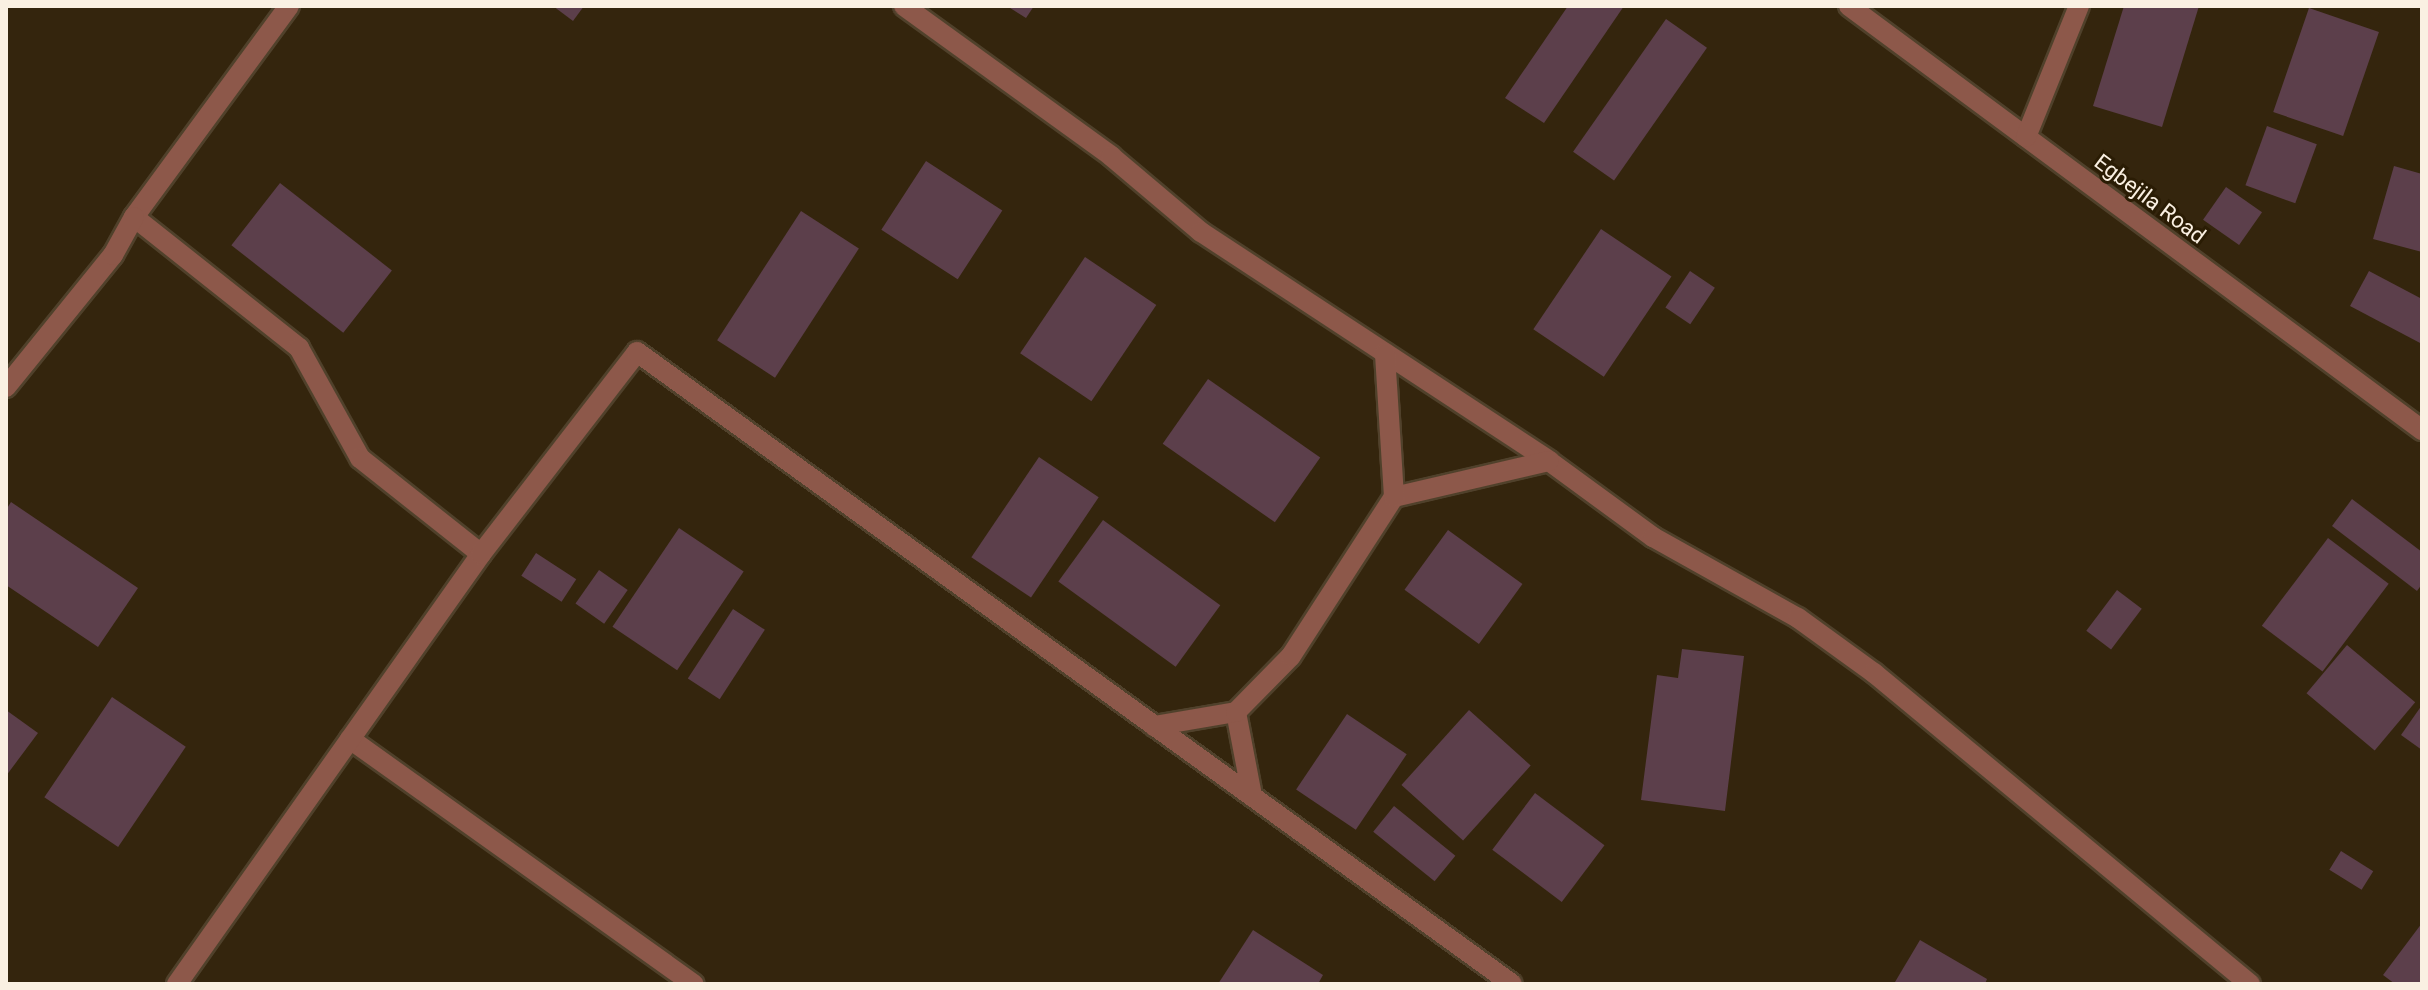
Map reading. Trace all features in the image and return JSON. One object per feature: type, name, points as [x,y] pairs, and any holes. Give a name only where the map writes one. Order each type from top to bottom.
[{"type":"street","points":[[6,387],[113,255],[134,217],[289,6]]},
{"type":"street","points":[[904,6],[1111,156],[1201,232],[1549,461],[1653,537],[1798,618],[1874,673],[2250,984]]},
{"type":"street","name":"Egbejila Road","points":[[1849,6],[2422,430]]},
{"type":"street","points":[[2026,137],[2079,6]]},
{"type":"street","points":[[134,217],[299,348],[360,458],[481,554]]},
{"type":"street","points":[[177,984],[481,554],[637,352],[1512,984]]},
{"type":"street","points":[[1154,726],[1236,712],[1291,656],[1394,497],[1385,353]]},
{"type":"street","points":[[1394,497],[1549,461]]},
{"type":"street","points":[[1236,712],[1252,796]]},
{"type":"street","points":[[350,739],[693,984]]},
{"type":"building","points":[[553,6],[584,6],[573,21]]},
{"type":"building","points":[[1007,6],[1034,6],[1026,18]]},
{"type":"building","points":[[1568,6],[1624,6],[1544,123],[1505,98]]},
{"type":"building","points":[[2124,6],[2199,6],[2162,127],[2093,106]]},
{"type":"building","points":[[2309,8],[2379,32],[2343,136],[2273,112]]},
{"type":"building","points":[[1666,19],[1707,48],[1614,180],[1573,152]]},
{"type":"building","points":[[2267,126],[2317,144],[2295,203],[2245,185]]},
{"type":"building","points":[[926,161],[1002,211],[958,279],[881,230]]},
{"type":"building","points":[[2394,166],[2422,174],[2422,252],[2373,239]]},
{"type":"building","points":[[280,183],[392,270],[343,333],[231,245]]},
{"type":"building","points":[[2226,187],[2262,212],[2239,245],[2203,220]]},
{"type":"building","points":[[801,211],[859,249],[775,378],[717,340]]},
{"type":"building","points":[[1601,229],[1671,277],[1604,377],[1533,329]]},
{"type":"building","points":[[1085,257],[1156,305],[1091,401],[1020,353]]},
{"type":"building","points":[[1690,271],[1715,288],[1690,324],[1665,307]]},
{"type":"building","points":[[2369,271],[2422,299],[2422,344],[2350,306]]},
{"type":"building","points":[[1208,379],[1320,458],[1275,522],[1163,444]]},
{"type":"building","points":[[1039,457],[1099,497],[1031,598],[971,557]]},
{"type":"building","points":[[2352,499],[2422,552],[2422,584],[2417,591],[2332,526]]},
{"type":"building","points":[[11,502],[138,588],[98,647],[6,585],[6,510]]},
{"type":"building","points":[[1103,520],[1220,605],[1176,667],[1058,581]]},
{"type":"building","points":[[679,528],[744,572],[677,670],[612,627]]},
{"type":"building","points":[[1448,530],[1522,584],[1479,644],[1405,590]]},
{"type":"building","points":[[2328,538],[2389,584],[2322,672],[2262,626]]},
{"type":"building","points":[[536,553],[576,579],[562,602],[521,576]]},
{"type":"building","points":[[599,570],[628,590],[604,624],[575,604]]},
{"type":"building","points":[[2117,590],[2142,609],[2111,649],[2086,631]]},
{"type":"building","points":[[733,609],[765,630],[720,699],[688,679]]},
{"type":"building","points":[[2347,645],[2415,702],[2375,750],[2307,693]]},
{"type":"building","points":[[1682,649],[1744,656],[1725,811],[1641,800],[1657,675],[1678,678]]},
{"type":"building","points":[[112,697],[186,747],[118,847],[44,797]]},
{"type":"building","points":[[2422,705],[2422,750],[2401,735]]},
{"type":"building","points":[[6,710],[38,733],[6,776]]},
{"type":"building","points":[[1469,710],[1531,766],[1463,841],[1401,785]]},
{"type":"building","points":[[1347,714],[1407,754],[1356,830],[1296,789]]},
{"type":"building","points":[[1535,793],[1604,845],[1562,902],[1492,850]]},
{"type":"building","points":[[1394,806],[1455,856],[1435,881],[1373,832]]},
{"type":"building","points":[[2341,851],[2373,871],[2362,890],[2329,870]]},
{"type":"building","points":[[2422,923],[2422,984],[2395,984],[2383,975]]},
{"type":"building","points":[[1253,930],[1323,975],[1318,984],[1218,984]]},
{"type":"building","points":[[1920,940],[1987,979],[1985,984],[1895,982]]}]
